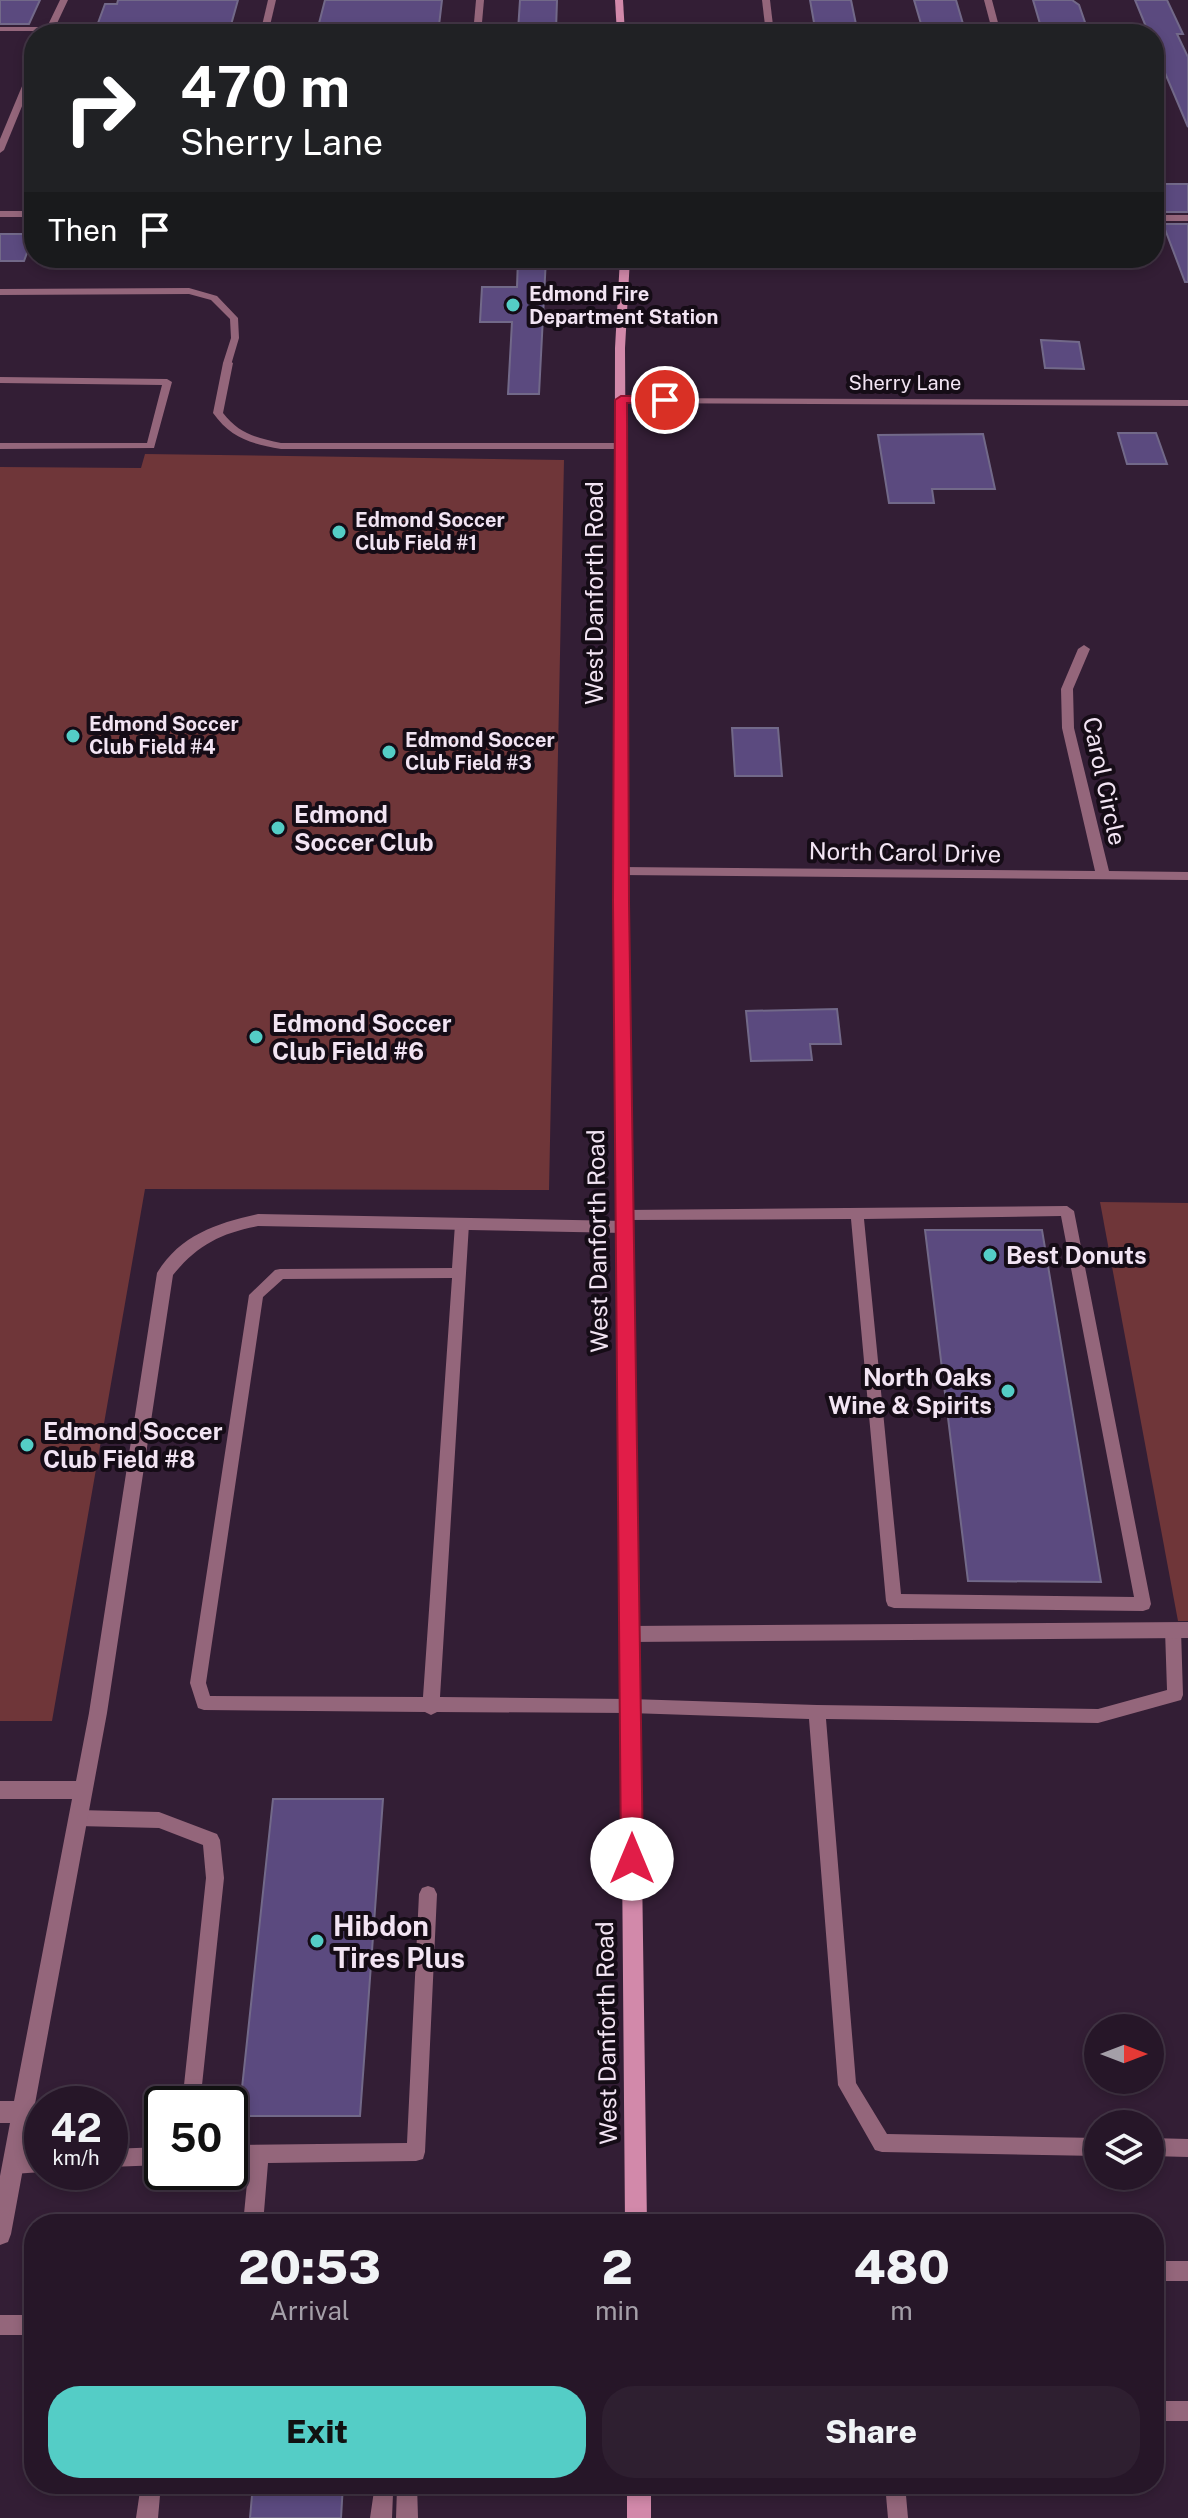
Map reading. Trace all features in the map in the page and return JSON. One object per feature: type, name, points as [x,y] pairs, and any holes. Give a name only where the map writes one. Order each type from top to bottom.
[{"type":"main road","points":[[619,0],[620,24]]},
{"type":"main road","name":"West Danforth Road","points":[[625,268],[621,400],[621,871],[636,2214]]},
{"type":"main road","points":[[639,2494],[639,2518]]},
{"type":"street","points":[[53,24],[64,0]]},
{"type":"street","points":[[266,24],[272,0]]},
{"type":"street","points":[[478,24],[480,0]]},
{"type":"street","points":[[766,0],[769,24]]},
{"type":"street","points":[[988,0],[994,24]]},
{"type":"street","points":[[0,29],[24,30]]},
{"type":"street","points":[[0,150],[24,91]]},
{"type":"street","points":[[0,214],[24,214]]},
{"type":"street","points":[[1164,218],[1188,218]]},
{"type":"street","points":[[228,363],[218,413],[229,430],[246,439],[281,446],[622,446]]},
{"type":"street","name":"Sherry Lane","points":[[621,400],[1188,403]]},
{"type":"street","name":"Carol Circle","points":[[1084,649],[1067,689],[1068,728],[1103,876]]},
{"type":"street","name":"North Carol Drive","points":[[621,871],[1188,876]]},
{"type":"street","points":[[0,2234],[13,2164],[11,2112],[84,1790],[165,1273],[186,1245],[216,1228],[258,1220],[462,1224],[625,1221]]},
{"type":"street","points":[[629,1634],[1180,1630]]},
{"type":"street","points":[[0,1790],[84,1790]]},
{"type":"lane","points":[[0,292],[178,290],[214,298],[234,318],[235,338],[228,363]]},
{"type":"lane","points":[[0,380],[167,382],[151,446],[0,446]]},
{"type":"lane","points":[[625,1221],[857,1214],[1067,1211],[1143,1604],[894,1601],[857,1214]]},
{"type":"lane","points":[[431,1708],[462,1224]]},
{"type":"lane","points":[[459,1273],[280,1274],[256,1295],[198,1683],[204,1703],[431,1708],[630,1706],[1098,1716],[1175,1695],[1180,1630]]},
{"type":"lane","points":[[817,1712],[847,2085],[882,2143],[1084,2147]]},
{"type":"lane","points":[[78,1818],[159,1820],[211,1840],[215,1878],[193,2086]]},
{"type":"lane","points":[[248,2154],[416,2152],[428,1894]]},
{"type":"lane","points":[[1164,2147],[1188,2148]]},
{"type":"lane","points":[[254,2214],[259,2154]]},
{"type":"lane","points":[[13,2164],[24,2163]]},
{"type":"lane","points":[[1164,2271],[1188,2271]]},
{"type":"lane","points":[[0,2325],[24,2325]]},
{"type":"lane","points":[[1164,2411],[1188,2411]]},
{"type":"lane","points":[[147,2518],[150,2494]]},
{"type":"lane","points":[[381,2518],[383,2494]]},
{"type":"lane","points":[[407,2494],[407,2518]]},
{"type":"lane","points":[[896,2494],[898,2518]]},
{"type":"shaded area","name":"Edmond Soccer Club","points":[[145,454],[564,460],[549,1190],[145,1189],[52,1721],[0,1721],[0,467],[141,468]]},
{"type":"shaded area","points":[[1100,1202],[1188,1203],[1188,1621],[1178,1621]]},
{"type":"building","points":[[0,0],[40,0],[29,24],[0,24]]},
{"type":"building","points":[[118,0],[238,0],[231,24],[98,24],[105,4],[117,4]]},
{"type":"building","points":[[325,0],[442,0],[439,24],[319,24]]},
{"type":"building","points":[[520,0],[557,0],[556,24],[518,24]]},
{"type":"building","points":[[810,0],[851,0],[856,24],[814,24]]},
{"type":"building","points":[[914,0],[956,0],[963,24],[921,24]]},
{"type":"building","points":[[1033,0],[1072,0],[1079,5],[1086,24],[1040,24]]},
{"type":"building","points":[[1135,0],[1167,0],[1183,34],[1177,34],[1188,57],[1188,127],[1164,71],[1164,24],[1145,24]]},
{"type":"building","points":[[1164,184],[1188,184],[1188,212],[1164,212]]},
{"type":"building","points":[[1164,224],[1188,224],[1188,282],[1185,282]]},
{"type":"building","points":[[0,234],[24,234],[24,261],[0,261]]},
{"type":"building","points":[[518,268],[545,268],[539,394],[508,394],[512,322],[480,322],[482,287],[517,287]]},
{"type":"building","points":[[1041,340],[1079,342],[1084,369],[1045,368]]},
{"type":"building","points":[[1118,433],[1156,433],[1167,464],[1127,464]]},
{"type":"building","points":[[983,434],[995,489],[932,489],[934,503],[889,503],[878,435]]},
{"type":"building","points":[[732,728],[778,728],[782,776],[735,776]]},
{"type":"building","points":[[837,1009],[841,1044],[810,1044],[812,1060],[751,1061],[746,1011]]},
{"type":"building","points":[[925,1230],[1042,1230],[1101,1582],[968,1581]]},
{"type":"building","points":[[273,1799],[383,1799],[360,2116],[248,2116],[248,2086],[242,2086]]},
{"type":"building","points":[[252,2494],[342,2494],[341,2518],[250,2518]]},
{"type":"place","name":"Edmond Fire Department Station","points":[[513,305]]},
{"type":"place","name":"Edmond Soccer Club Field #1","points":[[339,532]]},
{"type":"place","name":"Edmond Soccer Club Field #4","points":[[73,736]]},
{"type":"place","name":"Edmond Soccer Club Field #3","points":[[389,752]]},
{"type":"place","name":"Edmond Soccer Club","points":[[278,828]]},
{"type":"place","name":"Edmond Soccer Club Field #6","points":[[256,1037]]},
{"type":"place","name":"Best Donuts","points":[[990,1255]]},
{"type":"place","name":"North Oaks Wine & Spirits","points":[[1008,1391]]},
{"type":"place","name":"Edmond Soccer Club Field #8","points":[[27,1445]]},
{"type":"place","name":"Hibdon Tires Plus","points":[[317,1941]]},
{"type":"route","points":[[632,1859],[621,902],[621,400],[665,400]]}]
